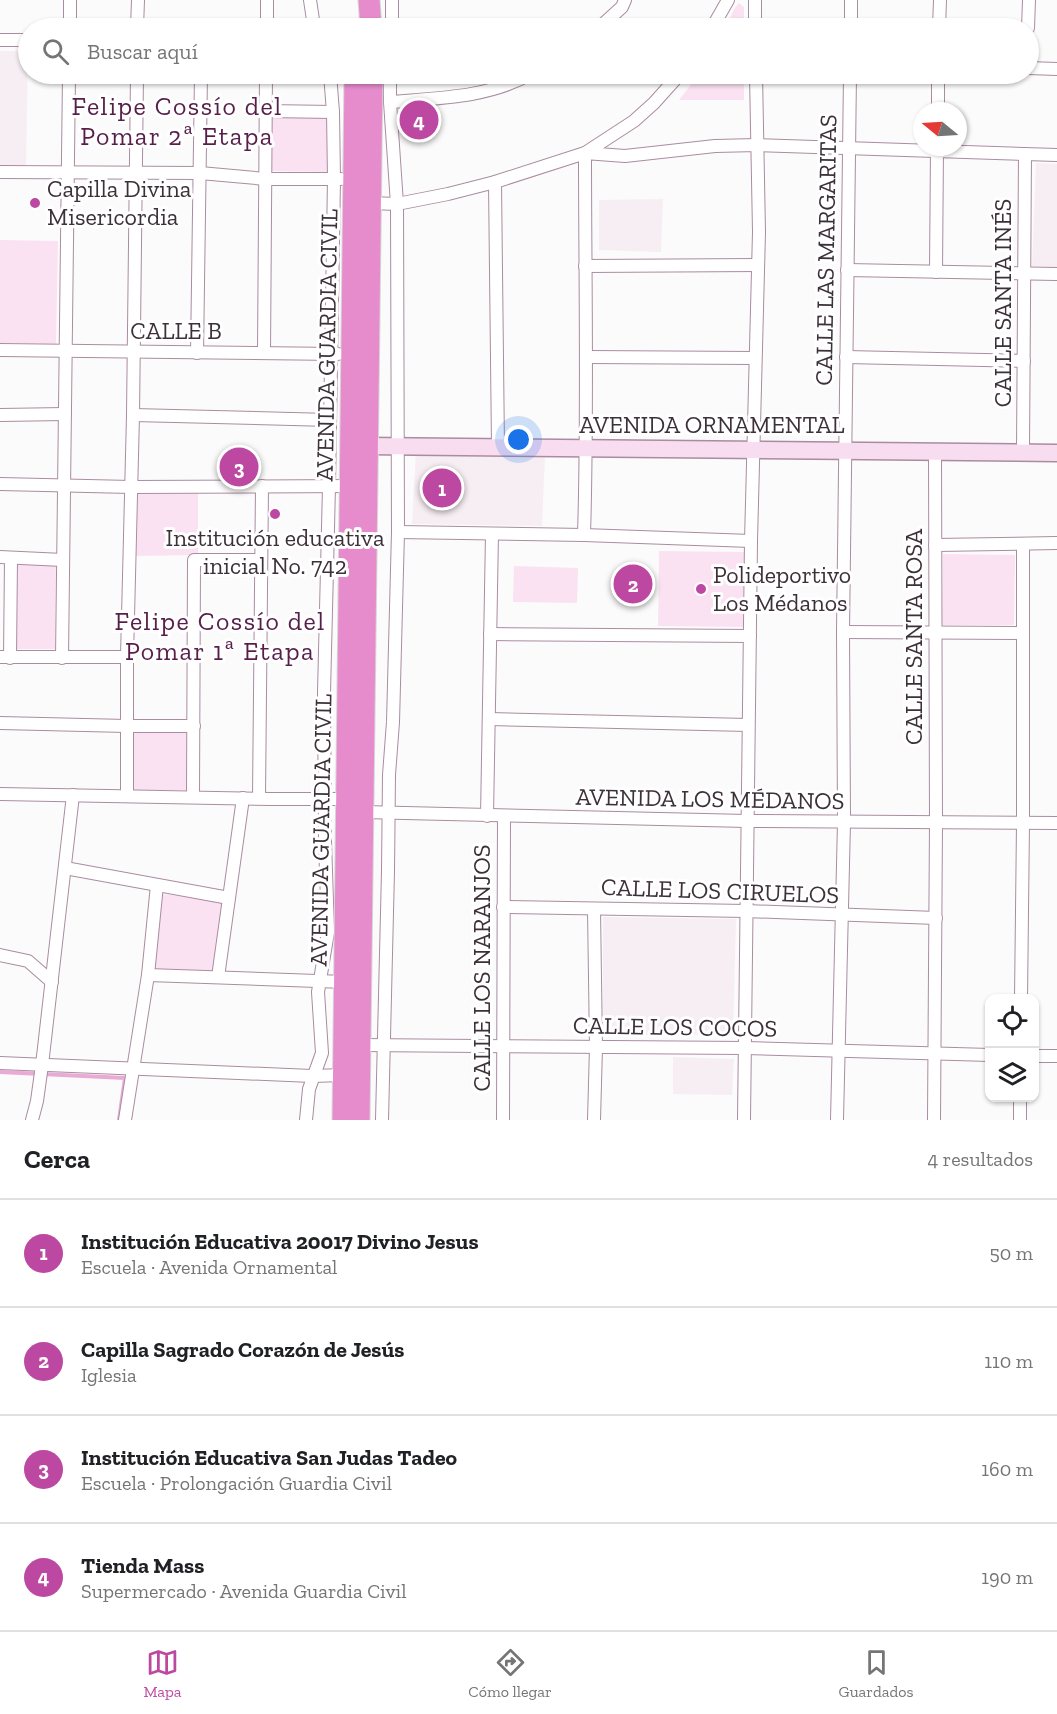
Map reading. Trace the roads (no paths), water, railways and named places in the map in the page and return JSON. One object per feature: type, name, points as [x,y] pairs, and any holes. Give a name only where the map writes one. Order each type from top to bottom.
[{"type":"highway","points":[[356,18],[357,0]]},
{"type":"highway","points":[[369,0],[370,18]]},
{"type":"highway","name":"AVENIDA GUARDIA CIVIL","points":[[354,84],[344,179],[342,355],[359,486],[355,806],[360,1045],[359,1120]]},
{"type":"highway","name":"AVENIDA GUARDIA CIVIL","points":[[359,486],[367,446],[372,84]]},
{"type":"highway","name":"AVENIDA GUARDIA CIVIL","points":[[343,1120],[345,982],[355,806]]},
{"type":"street","points":[[70,0],[70,18]]},
{"type":"street","points":[[137,18],[138,0]]},
{"type":"street","points":[[267,0],[267,18]]},
{"type":"street","points":[[310,0],[313,18]]},
{"type":"street","points":[[392,0],[392,18]]},
{"type":"street","points":[[613,18],[625,0]]},
{"type":"street","points":[[718,18],[728,0]]},
{"type":"street","points":[[755,0],[755,18]]},
{"type":"street","points":[[851,18],[852,0]]},
{"type":"street","points":[[939,18],[940,0]]},
{"type":"street","points":[[1028,18],[1029,0]]},
{"type":"street","points":[[0,40],[18,40]]},
{"type":"street","points":[[1039,68],[1057,69]]},
{"type":"street","points":[[62,658],[69,84]]},
{"type":"street","points":[[127,796],[127,657],[133,415],[137,84]]},
{"type":"street","points":[[198,353],[201,84]]},
{"type":"street","points":[[264,353],[266,84]]},
{"type":"street","points":[[0,172],[200,173],[266,179],[344,179],[331,84]]},
{"type":"street","points":[[382,1120],[388,775],[393,712],[398,532],[397,204],[390,84]]},
{"type":"street","points":[[390,102],[462,96],[505,84]]},
{"type":"street","points":[[370,203],[397,204],[448,194],[495,182],[585,153],[634,121],[654,103],[668,84]]},
{"type":"street","points":[[744,1120],[751,541],[758,265],[756,84]]},
{"type":"street","name":"CALLE LAS MARGARITAS","points":[[837,1120],[844,822],[843,632],[850,84]]},
{"type":"street","points":[[938,84],[938,102]]},
{"type":"street","points":[[266,111],[333,112]]},
{"type":"street","points":[[585,153],[625,156],[715,146],[913,149]]},
{"type":"street","points":[[967,151],[1057,155]]},
{"type":"street","points":[[584,535],[587,357],[585,153]]},
{"type":"street","name":"CALLE SANTA INÉS","points":[[1023,452],[1025,154]]},
{"type":"street","points":[[936,272],[937,156]]},
{"type":"street","points":[[495,182],[498,447]]},
{"type":"street","points":[[585,266],[758,265]]},
{"type":"street","points":[[847,270],[1057,274]]},
{"type":"street","name":"CALLE B","points":[[0,350],[342,355]]},
{"type":"street","points":[[306,1120],[306,1104],[312,1076],[322,1053],[318,992],[328,932],[324,693],[330,420],[342,355]]},
{"type":"street","points":[[587,357],[755,358]]},
{"type":"street","points":[[846,357],[1024,361]]},
{"type":"street","points":[[0,415],[65,414]]},
{"type":"street","points":[[133,415],[330,420]]},
{"type":"street","name":"AVENIDA ORNAMENTAL","points":[[367,446],[1057,453]]},
{"type":"street","name":"CALLE SANTA ROSA","points":[[934,1120],[936,1054],[935,452]]},
{"type":"street","points":[[0,484],[131,487],[359,486]]},
{"type":"street","points":[[259,798],[262,486]]},
{"type":"street","points":[[398,532],[751,541]]},
{"type":"street","points":[[487,816],[492,534]]},
{"type":"street","points":[[935,545],[1057,543]]},
{"type":"street","points":[[1021,994],[1023,544]]},
{"type":"street","points":[[63,560],[5,557],[5,658],[127,657]]},
{"type":"street","points":[[193,796],[194,560],[261,560]]},
{"type":"street","points":[[843,632],[1023,633]]},
{"type":"street","points":[[490,634],[750,636]]},
{"type":"street","points":[[489,719],[748,725]]},
{"type":"street","points":[[0,723],[194,726]]},
{"type":"street","name":"AVENIDA LOS MÉDANOS","points":[[0,794],[325,798],[388,813],[487,816],[747,821],[1057,823]]},
{"type":"street","points":[[32,1120],[42,1065],[73,795]]},
{"type":"street","points":[[219,977],[243,798]]},
{"type":"street","name":"CALLE LOS NARANJOS","points":[[503,1120],[504,816]]},
{"type":"street","points":[[65,868],[229,898]]},
{"type":"street","points":[[125,1120],[148,975],[157,885]]},
{"type":"street","name":"CALLE LOS CIRUELOS","points":[[503,907],[936,918]]},
{"type":"street","points":[[594,909],[596,1047],[594,1120]]},
{"type":"street","points":[[0,955],[28,961],[52,982]]},
{"type":"street","points":[[148,975],[345,982]]},
{"type":"street","name":"CALLE LOS COCOS","points":[[360,1045],[745,1048],[985,1055]]},
{"type":"street","points":[[1039,1056],[1057,1056]]},
{"type":"street","points":[[0,1063],[312,1076],[343,1075]]},
{"type":"street","points":[[1020,1102],[1020,1120]]},
{"type":"waterway","points":[[0,1072],[125,1078],[119,1120]]},
{"type":"place","name":"Tienda Mass","points":[[419,120]]},
{"type":"place","name":"Capilla Divina Misericordia","points":[[35,203]]},
{"type":"place","name":"Institución Educativa San Judas Tadeo","points":[[239,467]]},
{"type":"place","name":"Institución Educativa 20017 Divino Jesus","points":[[442,488]]},
{"type":"place","name":"Institución educativa inicial No. 742","points":[[275,514]]},
{"type":"place","name":"Capilla Sagrado Corazón de Jesús","points":[[633,584]]},
{"type":"place","name":"Polideportivo Los Médanos","points":[[701,589]]},
{"type":"district","name":"Felipe Cossío del Pomar 2ª Etapa","points":[[177,121]]},
{"type":"district","name":"Felipe Cossío del Pomar 1ª Etapa","points":[[220,636]]}]
